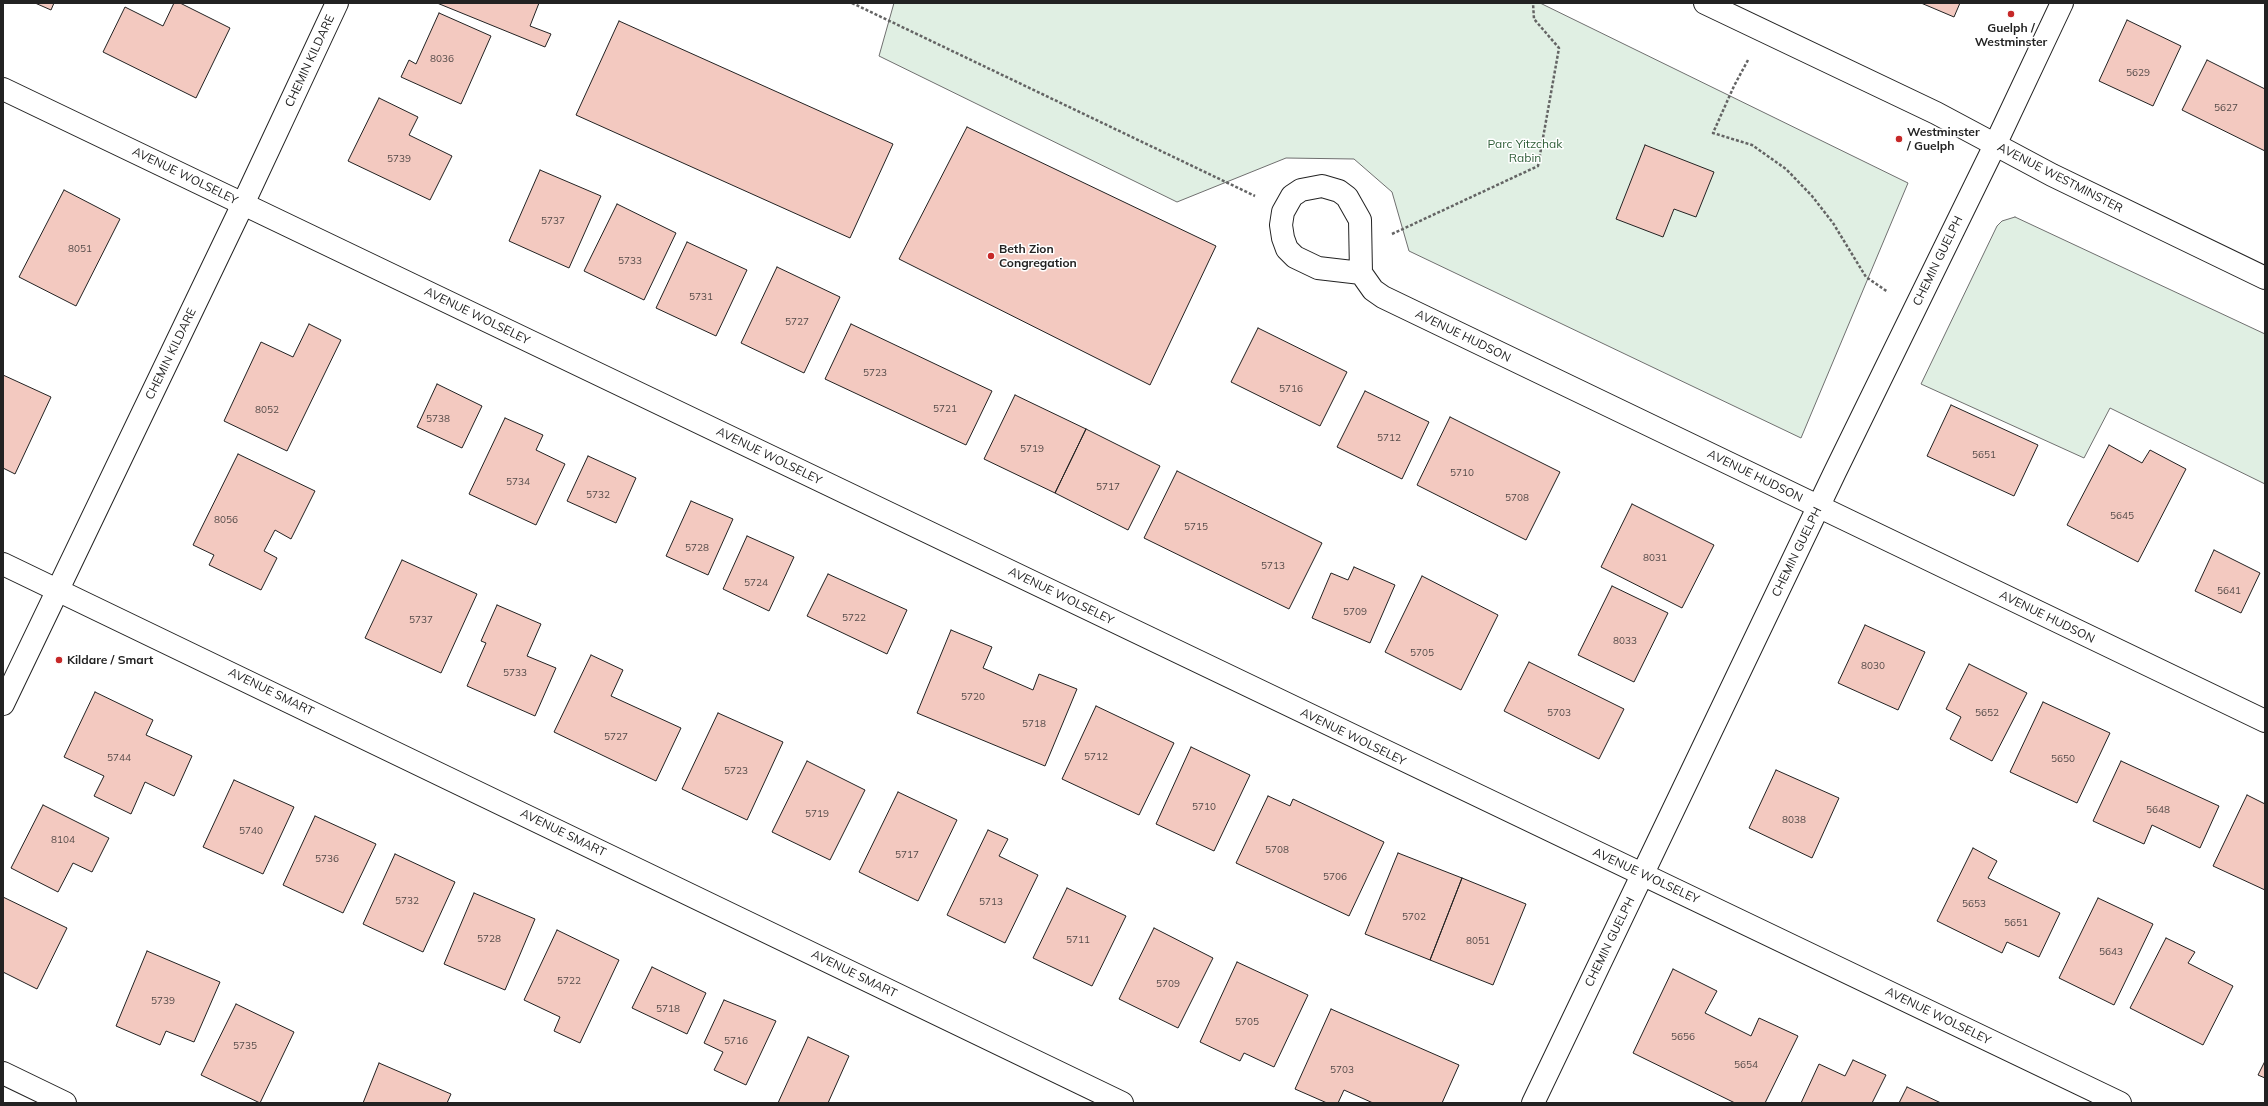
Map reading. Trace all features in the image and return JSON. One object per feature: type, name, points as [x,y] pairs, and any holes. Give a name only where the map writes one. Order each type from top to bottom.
[{"type":"street","name":"CHEMIN KILDARE","points":[[3,704],[243,204],[337,3]]},
{"type":"street","name":"AVENUE WESTMINSTER","points":[[1705,3],[1936,113],[2052,175],[2265,278]]},
{"type":"street","name":"CHEMIN GUELPH","points":[[1533,1103],[2062,3]]},
{"type":"street","name":"AVENUE WOLSELEY","points":[[3,89],[1582,847],[1643,874],[2120,1103]]},
{"type":"street","points":[[1322,186],[1339,190],[1347,197],[1360,220],[1361,273],[1318,268],[1295,257],[1283,238],[1281,225],[1283,212],[1292,196],[1301,190],[1322,186]]},
{"type":"street","name":"AVENUE HUDSON","points":[[1361,273],[1373,290],[1383,298],[2265,721]]},
{"type":"street","name":"AVENUE SMART","points":[[3,564],[1122,1103]]},
{"type":"street","points":[[3,1073],[66,1103]]},
{"type":"path","points":[[852,3],[1262,199]]},
{"type":"path","points":[[1388,236],[1538,166],[1559,48],[1534,19],[1533,3]]},
{"type":"path","points":[[1746,65],[1734,86],[1713,133],[1752,146],[1786,169],[1812,196],[1833,223],[1866,277],[1882,290]]},
{"type":"green space","name":"Parc Yitzchak Rabin","points":[[894,3],[1540,3],[1908,183],[1801,438],[1409,251],[1392,192],[1354,159],[1286,158],[1177,202],[879,56]]},
{"type":"green space","points":[[2015,217],[2265,334],[2265,484],[2110,408],[2084,458],[1921,384],[1997,226],[2002,221]]},
{"type":"building","points":[[35,3],[54,3],[51,10]]},
{"type":"building","points":[[174,3],[180,3],[230,28],[196,98],[103,52],[125,7],[163,26]]},
{"type":"building","points":[[437,3],[539,3],[530,26],[551,34],[545,47]]},
{"type":"building","points":[[1921,3],[1960,3],[1954,17]]},
{"type":"building","points":[[439,13],[491,36],[461,104],[401,77],[409,60],[416,64]]},
{"type":"building","points":[[2127,20],[2181,46],[2153,106],[2099,81]]},
{"type":"building","points":[[619,21],[893,144],[850,238],[576,115]]},
{"type":"building","points":[[2207,60],[2265,89],[2265,151],[2182,110]]},
{"type":"building","points":[[379,98],[418,117],[409,135],[452,156],[430,200],[348,161]]},
{"type":"building","points":[[967,127],[1216,246],[1150,385],[899,259]]},
{"type":"building","points":[[1645,145],[1714,172],[1696,217],[1674,209],[1663,237],[1616,219]]},
{"type":"building","points":[[540,170],[601,196],[569,268],[509,241]]},
{"type":"building","points":[[64,190],[120,219],[76,306],[19,277]]},
{"type":"building","points":[[617,204],[676,233],[644,300],[584,271]]},
{"type":"building","points":[[687,242],[747,270],[716,336],[656,308]]},
{"type":"building","points":[[777,267],[840,297],[804,373],[741,343]]},
{"type":"building","points":[[309,324],[341,340],[287,451],[224,421],[261,342],[293,357]]},
{"type":"building","points":[[851,324],[992,391],[966,445],[825,379]]},
{"type":"building","points":[[1258,328],[1347,372],[1320,426],[1231,382]]},
{"type":"building","points":[[3,375],[51,397],[15,474],[3,468]]},
{"type":"building","points":[[437,384],[482,406],[462,448],[417,427]]},
{"type":"building","points":[[1365,391],[1429,422],[1402,479],[1337,447]]},
{"type":"building","points":[[1015,395],[1086,429],[1055,493],[984,459]]},
{"type":"building","points":[[1951,405],[2038,445],[2014,496],[1927,456]]},
{"type":"building","points":[[1450,417],[1560,472],[1526,540],[1417,485]]},
{"type":"building","points":[[505,418],[543,435],[536,450],[565,464],[536,525],[469,494]]},
{"type":"building","points":[[1086,429],[1160,466],[1128,530],[1055,493]]},
{"type":"building","points":[[2109,445],[2142,463],[2150,450],[2186,469],[2138,562],[2067,525]]},
{"type":"building","points":[[238,454],[315,491],[291,539],[275,530],[264,551],[277,558],[261,590],[209,565],[214,555],[193,545]]},
{"type":"building","points":[[588,456],[636,478],[616,523],[567,501]]},
{"type":"building","points":[[1177,471],[1322,543],[1289,609],[1144,538]]},
{"type":"building","points":[[691,501],[733,519],[708,575],[666,556]]},
{"type":"building","points":[[1632,504],[1714,545],[1682,608],[1601,567]]},
{"type":"building","points":[[747,536],[794,557],[769,611],[723,589]]},
{"type":"building","points":[[2214,550],[2260,573],[2241,613],[2195,591]]},
{"type":"building","points":[[402,560],[477,594],[441,673],[365,638]]},
{"type":"building","points":[[1354,567],[1395,585],[1370,643],[1312,618],[1331,573],[1348,580]]},
{"type":"building","points":[[828,574],[907,610],[887,654],[807,616]]},
{"type":"building","points":[[1422,576],[1498,615],[1461,690],[1385,652]]},
{"type":"building","points":[[1612,586],[1668,613],[1634,682],[1578,655]]},
{"type":"building","points":[[497,605],[541,624],[527,656],[556,668],[535,716],[467,686],[486,643],[481,641]]},
{"type":"building","points":[[1865,625],[1925,652],[1898,710],[1838,683]]},
{"type":"building","points":[[951,630],[992,647],[983,668],[1033,690],[1039,674],[1077,689],[1045,766],[917,713]]},
{"type":"building","points":[[591,655],[623,670],[611,696],[681,728],[656,781],[554,732]]},
{"type":"building","points":[[1529,662],[1624,709],[1599,759],[1504,711]]},
{"type":"building","points":[[1969,664],[2027,693],[1992,761],[1950,739],[1961,717],[1946,709]]},
{"type":"building","points":[[95,692],[153,720],[146,735],[192,756],[174,796],[145,782],[131,814],[94,796],[104,776],[64,757]]},
{"type":"building","points":[[2043,702],[2110,733],[2077,803],[2010,772]]},
{"type":"building","points":[[1096,706],[1174,743],[1139,815],[1062,779]]},
{"type":"building","points":[[718,713],[783,742],[747,820],[682,789]]},
{"type":"building","points":[[1191,747],[1250,775],[1214,851],[1156,824]]},
{"type":"building","points":[[807,761],[865,790],[830,860],[772,832]]},
{"type":"building","points":[[2121,761],[2219,806],[2200,848],[2152,825],[2144,844],[2093,821]]},
{"type":"building","points":[[1776,770],[1839,798],[1812,858],[1749,828]]},
{"type":"building","points":[[234,780],[294,807],[263,874],[203,847]]},
{"type":"building","points":[[898,792],[957,820],[918,901],[859,872]]},
{"type":"building","points":[[2247,795],[2265,804],[2265,890],[2213,866]]},
{"type":"building","points":[[1268,796],[1290,806],[1293,799],[1384,842],[1349,916],[1236,863]]},
{"type":"building","points":[[43,805],[109,838],[92,872],[73,863],[58,892],[11,868]]},
{"type":"building","points":[[315,816],[376,844],[343,913],[283,885]]},
{"type":"building","points":[[988,830],[1008,839],[999,856],[1038,875],[1005,943],[947,915]]},
{"type":"building","points":[[1973,848],[1997,861],[1988,878],[2060,913],[2039,957],[2007,942],[2002,953],[1937,921]]},
{"type":"building","points":[[1398,853],[1462,878],[1430,960],[1365,934]]},
{"type":"building","points":[[395,854],[455,882],[423,952],[363,924]]},
{"type":"building","points":[[1462,878],[1526,904],[1493,985],[1430,960]]},
{"type":"building","points":[[1067,888],[1126,916],[1092,986],[1033,958]]},
{"type":"building","points":[[474,893],[535,919],[505,990],[444,964]]},
{"type":"building","points":[[3,897],[67,928],[37,989],[3,972]]},
{"type":"building","points":[[2098,898],[2153,924],[2114,1005],[2059,978]]},
{"type":"building","points":[[1154,928],[1213,958],[1178,1028],[1119,999]]},
{"type":"building","points":[[557,930],[619,960],[580,1043],[554,1031],[560,1017],[524,1000]]},
{"type":"building","points":[[2166,938],[2195,952],[2188,963],[2233,986],[2203,1045],[2130,1008]]},
{"type":"building","points":[[147,951],[220,982],[194,1042],[166,1031],[160,1045],[116,1026]]},
{"type":"building","points":[[1237,962],[1308,995],[1274,1067],[1244,1053],[1240,1061],[1200,1042]]},
{"type":"building","points":[[652,967],[706,993],[687,1034],[632,1008]]},
{"type":"building","points":[[1673,969],[1717,991],[1705,1013],[1751,1036],[1759,1018],[1798,1036],[1765,1103],[1735,1103],[1633,1053]]},
{"type":"building","points":[[724,1000],[776,1021],[746,1085],[714,1070],[723,1052],[704,1043]]},
{"type":"building","points":[[236,1004],[294,1032],[260,1103],[201,1075]]},
{"type":"building","points":[[1331,1009],[1459,1065],[1442,1103],[1373,1103],[1344,1090],[1338,1103],[1327,1103],[1295,1089]]},
{"type":"building","points":[[808,1037],[849,1056],[828,1103],[778,1103]]},
{"type":"building","points":[[1853,1060],[1886,1075],[1872,1103],[1801,1103],[1819,1064],[1845,1076]]},
{"type":"building","points":[[2265,1061],[2265,1078],[2258,1075]]},
{"type":"building","points":[[379,1063],[451,1094],[447,1103],[363,1103]]},
{"type":"building","points":[[1907,1087],[1941,1103],[1899,1103]]},
{"type":"place","name":"Guelph / Westminster","points":[[2011,14]]},
{"type":"place","name":"Westminster / Guelph","points":[[1899,139]]},
{"type":"place","name":"Beth Zion Congregation","points":[[991,256]]},
{"type":"place","name":"Kildare / Smart","points":[[59,660]]}]
